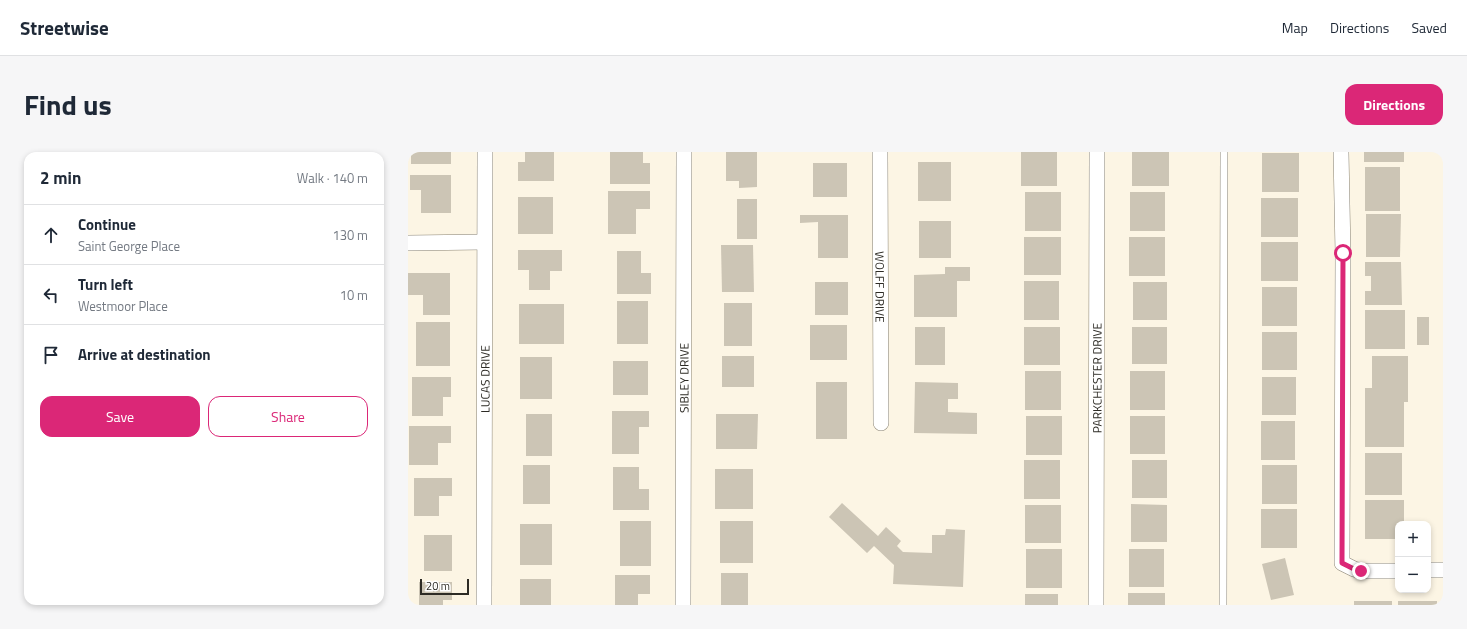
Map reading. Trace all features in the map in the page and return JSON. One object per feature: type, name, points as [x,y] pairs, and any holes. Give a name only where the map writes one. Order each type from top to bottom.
[{"type":"street","name":"LUCAS DRIVE","points":[[484,152],[484,605]]},
{"type":"street","name":"SIBLEY DRIVE","points":[[683,605],[684,152]]},
{"type":"street","name":"WOLFF DRIVE","points":[[880,152],[881,423]]},
{"type":"street","name":"PARKCHESTER DRIVE","points":[[1096,605],[1097,152]]},
{"type":"street","points":[[1341,152],[1343,253],[1342,563],[1361,571],[1395,571]]},
{"type":"street","points":[[408,243],[484,242]]},
{"type":"street","points":[[1431,570],[1443,570]]},
{"type":"lane","points":[[1223,605],[1224,152]]},
{"type":"building","points":[[411,152],[451,152],[451,164],[411,164]]},
{"type":"building","points":[[525,152],[554,152],[554,181],[518,181],[518,162],[525,162]]},
{"type":"building","points":[[610,152],[643,152],[643,163],[650,163],[650,184],[610,184]]},
{"type":"building","points":[[726,152],[757,152],[757,187],[739,188],[739,181],[726,181]]},
{"type":"building","points":[[1021,152],[1057,152],[1057,186],[1021,186]]},
{"type":"building","points":[[1132,152],[1169,152],[1169,186],[1132,186]]},
{"type":"building","points":[[1364,152],[1404,152],[1404,162],[1364,162]]},
{"type":"building","points":[[1262,153],[1299,153],[1299,192],[1262,192]]},
{"type":"building","points":[[918,162],[951,162],[951,201],[918,201]]},
{"type":"building","points":[[813,163],[847,163],[847,197],[813,197]]},
{"type":"building","points":[[1365,167],[1400,167],[1400,211],[1365,211]]},
{"type":"building","points":[[410,175],[451,175],[451,213],[421,213],[421,190],[410,190]]},
{"type":"building","points":[[608,191],[650,191],[650,209],[636,209],[636,234],[608,234]]},
{"type":"building","points":[[1025,192],[1061,192],[1061,231],[1025,231]]},
{"type":"building","points":[[1130,192],[1165,192],[1165,231],[1130,231]]},
{"type":"building","points":[[518,197],[553,197],[553,234],[518,234]]},
{"type":"building","points":[[1261,198],[1298,198],[1298,237],[1261,237]]},
{"type":"building","points":[[737,199],[757,199],[757,239],[737,239]]},
{"type":"building","points":[[1366,214],[1401,214],[1400,257],[1366,257]]},
{"type":"building","points":[[800,215],[848,215],[848,258],[818,258],[818,222],[800,223]]},
{"type":"building","points":[[919,221],[951,221],[951,258],[919,258]]},
{"type":"building","points":[[1024,237],[1061,237],[1061,275],[1024,275]]},
{"type":"building","points":[[1129,237],[1165,237],[1165,276],[1129,276]]},
{"type":"building","points":[[1261,242],[1298,242],[1298,281],[1261,281]]},
{"type":"building","points":[[721,245],[753,245],[754,292],[722,292]]},
{"type":"building","points":[[518,250],[562,250],[562,271],[550,271],[550,290],[529,290],[529,270],[518,270]]},
{"type":"building","points":[[617,251],[641,251],[641,273],[651,273],[651,294],[617,294]]},
{"type":"building","points":[[1365,262],[1401,262],[1402,305],[1365,305],[1365,291],[1371,291],[1371,276],[1365,276]]},
{"type":"building","points":[[945,267],[970,267],[970,281],[957,281],[957,317],[914,317],[914,275],[945,274]]},
{"type":"building","points":[[408,273],[450,273],[450,315],[423,315],[423,295],[408,295]]},
{"type":"building","points":[[1024,281],[1059,281],[1059,320],[1024,320]]},
{"type":"building","points":[[815,282],[848,282],[848,315],[815,315]]},
{"type":"building","points":[[1133,282],[1167,282],[1167,320],[1133,320]]},
{"type":"building","points":[[1262,287],[1297,287],[1297,326],[1262,326]]},
{"type":"building","points":[[617,301],[648,301],[648,344],[617,344]]},
{"type":"building","points":[[724,303],[752,303],[752,346],[724,346]]},
{"type":"building","points":[[519,304],[564,304],[564,344],[519,344]]},
{"type":"building","points":[[1365,310],[1405,310],[1405,349],[1365,349]]},
{"type":"building","points":[[1417,317],[1429,317],[1429,345],[1417,345]]},
{"type":"building","points":[[416,322],[450,322],[450,366],[416,366]]},
{"type":"building","points":[[810,325],[847,325],[847,360],[810,360]]},
{"type":"building","points":[[915,327],[945,327],[945,365],[915,365]]},
{"type":"building","points":[[1024,327],[1060,327],[1060,365],[1024,365]]},
{"type":"building","points":[[1132,327],[1167,327],[1167,364],[1132,364]]},
{"type":"building","points":[[1262,332],[1297,332],[1297,370],[1262,370]]},
{"type":"building","points":[[722,356],[754,356],[754,387],[722,387]]},
{"type":"building","points":[[1372,356],[1408,356],[1408,402],[1404,402],[1404,447],[1365,447],[1365,388],[1372,388]]},
{"type":"building","points":[[520,357],[552,357],[552,399],[520,399]]},
{"type":"building","points":[[613,361],[648,361],[648,395],[613,395]]},
{"type":"building","points":[[1025,371],[1061,371],[1061,410],[1025,410]]},
{"type":"building","points":[[1130,371],[1165,371],[1165,410],[1130,410]]},
{"type":"building","points":[[412,377],[451,377],[451,397],[443,397],[443,416],[412,416]]},
{"type":"building","points":[[1262,377],[1296,377],[1296,415],[1262,415]]},
{"type":"building","points":[[816,382],[847,382],[847,439],[816,439]]},
{"type":"building","points":[[915,382],[958,383],[958,399],[948,399],[948,412],[977,413],[977,434],[914,433]]},
{"type":"building","points":[[612,411],[649,411],[649,427],[639,427],[639,454],[612,454]]},
{"type":"building","points":[[526,414],[552,414],[552,456],[526,456]]},
{"type":"building","points":[[716,414],[758,414],[757,449],[716,449]]},
{"type":"building","points":[[1026,416],[1062,416],[1062,455],[1026,455]]},
{"type":"building","points":[[1130,416],[1165,416],[1165,454],[1130,454]]},
{"type":"building","points":[[1261,421],[1295,421],[1295,460],[1261,460]]},
{"type":"building","points":[[409,426],[451,426],[451,443],[438,443],[438,465],[409,465]]},
{"type":"building","points":[[1365,453],[1402,453],[1402,495],[1365,495]]},
{"type":"building","points":[[1024,460],[1060,460],[1060,499],[1024,499]]},
{"type":"building","points":[[1132,460],[1167,460],[1167,498],[1132,498]]},
{"type":"building","points":[[523,465],[550,465],[550,504],[523,504]]},
{"type":"building","points":[[1262,465],[1297,465],[1297,504],[1262,504]]},
{"type":"building","points":[[613,467],[639,467],[639,489],[649,489],[649,510],[613,510]]},
{"type":"building","points":[[715,469],[753,469],[753,509],[715,509]]},
{"type":"building","points":[[414,478],[452,478],[452,496],[439,496],[439,516],[414,516]]},
{"type":"building","points":[[1365,500],[1404,500],[1404,521],[1395,521],[1395,539],[1365,539]]},
{"type":"building","points":[[842,503],[878,536],[886,527],[901,541],[897,546],[903,552],[932,553],[932,535],[945,535],[946,529],[965,530],[963,587],[893,584],[894,565],[874,546],[867,553],[829,517]]},
{"type":"building","points":[[1131,504],[1167,505],[1167,542],[1131,542]]},
{"type":"building","points":[[1025,505],[1061,505],[1061,543],[1025,543]]},
{"type":"building","points":[[1261,509],[1297,509],[1297,548],[1261,548]]},
{"type":"building","points":[[620,521],[651,521],[651,566],[620,566]]},
{"type":"building","points":[[720,521],[753,521],[753,563],[720,563]]},
{"type":"building","points":[[520,524],[552,524],[552,565],[520,565]]},
{"type":"building","points":[[424,535],[452,535],[452,571],[424,571]]},
{"type":"building","points":[[1026,549],[1062,549],[1062,588],[1026,588]]},
{"type":"building","points":[[1129,549],[1164,549],[1164,587],[1129,587]]},
{"type":"building","points":[[1285,558],[1294,595],[1271,600],[1262,564]]},
{"type":"building","points":[[721,573],[748,573],[748,605],[721,605]]},
{"type":"building","points":[[615,575],[650,575],[650,594],[638,594],[638,605],[615,605]]},
{"type":"building","points":[[520,579],[551,579],[551,605],[520,605]]},
{"type":"building","points":[[419,582],[452,582],[452,600],[443,600],[443,605],[419,605]]},
{"type":"building","points":[[1128,593],[1165,593],[1165,605],[1128,605]]},
{"type":"building","points":[[1025,594],[1058,594],[1058,605],[1025,605]]},
{"type":"building","points":[[1354,601],[1392,601],[1392,605],[1354,605]]},
{"type":"building","points":[[1398,601],[1437,601],[1437,605],[1398,605]]},
{"type":"route","points":[[1343,253],[1342,563],[1361,571]]}]
